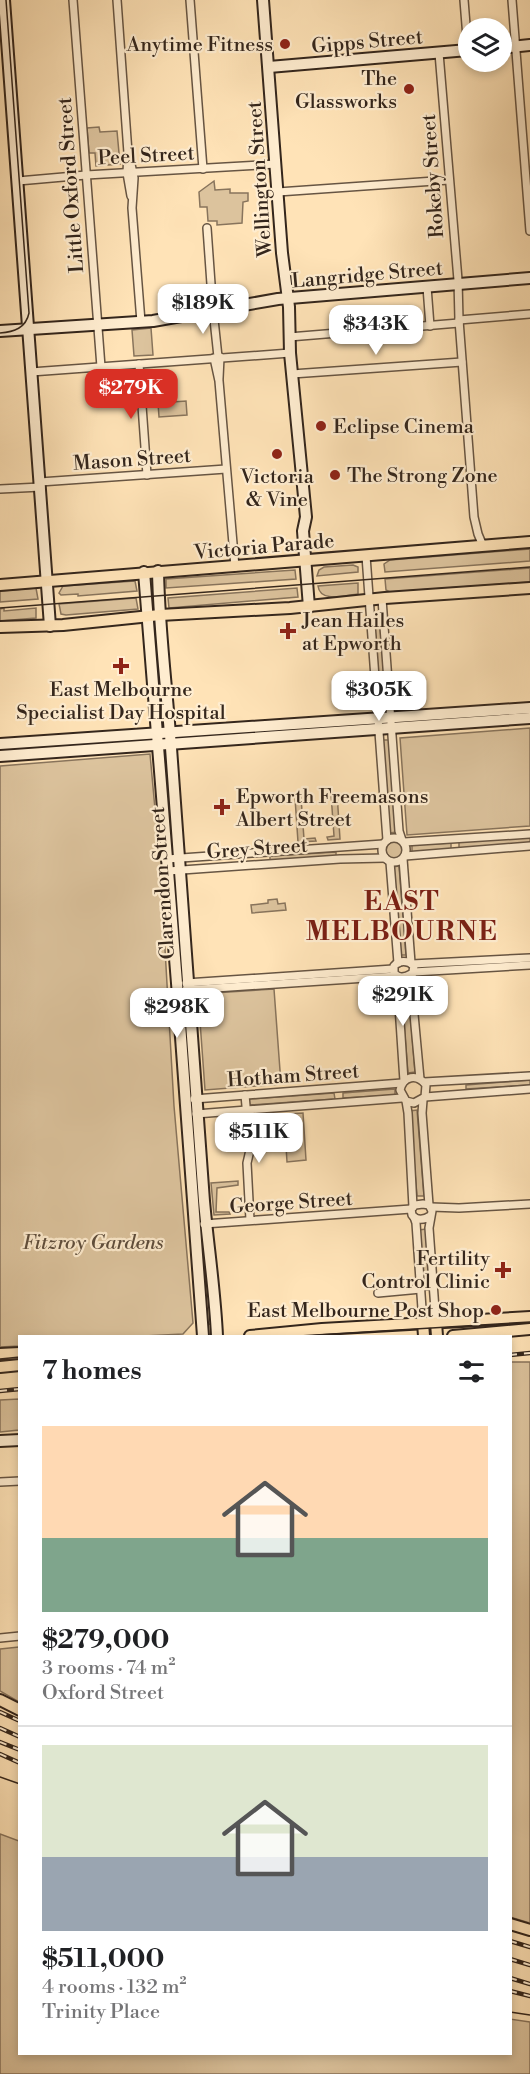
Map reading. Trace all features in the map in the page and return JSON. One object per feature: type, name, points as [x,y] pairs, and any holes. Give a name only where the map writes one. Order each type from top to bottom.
[{"type":"main road","name":"Victoria Parade","points":[[0,585],[530,542]]},
{"type":"main road","points":[[0,627],[50,626],[160,615],[309,607],[369,600],[530,588]]},
{"type":"main road","points":[[263,1335],[530,1317]]},
{"type":"main road","points":[[503,1319],[504,1331]]},
{"type":"main road","points":[[423,1323],[424,1335]]},
{"type":"main road","points":[[436,1323],[437,1335]]},
{"type":"main road","points":[[463,1335],[530,1329]]},
{"type":"main road","points":[[0,1354],[18,1353]]},
{"type":"main road","points":[[0,1366],[18,1365]]},
{"type":"main road","points":[[0,1701],[18,1709]]},
{"type":"main road","points":[[512,1925],[530,1930]]},
{"type":"street","points":[[4,0],[7,92],[18,181],[50,626]]},
{"type":"street","name":"Little Oxford Street","points":[[73,0],[101,367]]},
{"type":"street","points":[[117,0],[141,322]]},
{"type":"street","points":[[190,0],[203,169]]},
{"type":"street","name":"Wellington Street","points":[[263,0],[290,353],[306,517],[303,531],[309,607]]},
{"type":"street","points":[[464,0],[465,18]]},
{"type":"street","points":[[512,0],[530,231]]},
{"type":"street","points":[[512,47],[530,45]]},
{"type":"street","name":"Gipps Street","points":[[269,67],[458,51]]},
{"type":"street","name":"Rokeby Street","points":[[439,53],[474,517],[483,546]]},
{"type":"street","name":"Peel Street","points":[[18,181],[276,164]]},
{"type":"street","points":[[278,192],[449,180]]},
{"type":"street","points":[[207,228],[235,567]]},
{"type":"street","name":"Langridge Street","points":[[0,331],[141,322],[287,298],[530,278]]},
{"type":"street","points":[[427,287],[430,326]]},
{"type":"street","points":[[289,337],[430,326],[530,314]]},
{"type":"street","points":[[31,372],[290,353]]},
{"type":"street","points":[[292,374],[462,362]]},
{"type":"street","points":[[139,364],[147,475]]},
{"type":"street","name":"Mason Street","points":[[0,489],[226,469]]},
{"type":"street","points":[[366,556],[379,729],[385,842],[382,851],[388,860],[403,1082],[400,1090],[404,1100],[423,1323]]},
{"type":"street","name":"Clarendon Street","points":[[158,571],[160,627],[171,744],[173,865]]},
{"type":"street","name":"Clarendon Street","points":[[144,572],[156,733],[173,865],[201,1225],[217,1335]]},
{"type":"street","points":[[382,599],[399,831],[407,849],[404,857],[412,969],[422,1081],[426,1089],[422,1113],[431,1210],[429,1228],[436,1323]]},
{"type":"street","points":[[376,699],[390,698]]},
{"type":"street","points":[[0,744],[530,708]]},
{"type":"street","points":[[0,756],[530,718]]},
{"type":"street","points":[[385,842],[395,837],[403,841],[530,834]]},
{"type":"street","name":"Grey Street","points":[[173,865],[385,842]]},
{"type":"street","points":[[388,860],[397,862],[404,857],[530,846]]},
{"type":"street","name":"Grey Street","points":[[173,865],[388,860]]},
{"type":"street","points":[[512,963],[530,958]]},
{"type":"street","points":[[183,987],[412,969],[512,963],[530,965]]},
{"type":"street","points":[[396,971],[412,969]]},
{"type":"street","points":[[403,1082],[412,1077],[422,1081],[530,1076]]},
{"type":"street","name":"Hotham Street","points":[[191,1099],[403,1082]]},
{"type":"street","points":[[404,1100],[414,1103],[424,1098],[530,1089]]},
{"type":"street","points":[[245,1095],[250,1150],[247,1163],[250,1221]]},
{"type":"street","name":"Hotham Street","points":[[192,1115],[404,1100]]},
{"type":"street","points":[[412,1212],[421,1204],[431,1210],[530,1203]]},
{"type":"street","points":[[412,1212],[424,1219],[431,1210]]},
{"type":"street","name":"George Street","points":[[201,1225],[412,1212]]},
{"type":"street","name":"Clarendon Street","points":[[201,1225],[203,1335]]},
{"type":"street","points":[[378,1293],[421,1291],[434,1293]]},
{"type":"street","points":[[0,1441],[18,1441]]},
{"type":"street","points":[[0,1482],[18,1481]]},
{"type":"street","points":[[0,1638],[18,1636]]},
{"type":"green space","points":[[99,127],[100,132],[117,131],[120,164],[96,166],[95,153],[89,153],[87,128]]},
{"type":"green space","points":[[214,181],[215,190],[230,189],[230,193],[248,193],[248,201],[243,202],[242,223],[217,225],[217,221],[208,221],[207,207],[200,207],[199,192]]},
{"type":"green space","points":[[151,328],[153,355],[134,356],[132,330]]},
{"type":"green space","points":[[186,401],[187,415],[159,417],[158,403]]},
{"type":"green space","points":[[530,549],[530,561],[385,572],[384,564],[390,560]]},
{"type":"green space","points":[[353,565],[358,567],[358,572],[317,576],[319,570],[324,567]]},
{"type":"green space","points":[[530,568],[530,582],[390,592],[386,590],[385,579]]},
{"type":"green space","points":[[295,570],[296,579],[166,588],[166,579]]},
{"type":"green space","points":[[135,581],[137,591],[78,596],[78,594],[61,595],[59,593],[63,586]]},
{"type":"green space","points":[[358,583],[358,594],[340,596],[323,595],[318,586]]},
{"type":"green space","points":[[36,588],[38,599],[0,602],[0,591]]},
{"type":"green space","points":[[297,588],[298,597],[169,608],[168,598]]},
{"type":"green space","points":[[136,598],[138,609],[66,615],[61,614],[59,604]]},
{"type":"green space","points":[[4,608],[4,611],[36,608],[36,618],[0,621],[0,609]]},
{"type":"green space","points":[[379,615],[386,695],[380,695],[374,616]]},
{"type":"green space","points":[[530,728],[530,826],[407,835],[400,738]]},
{"type":"green space","points":[[383,740],[389,740],[396,832],[390,833]]},
{"type":"green space","name":"Fitzroy Gardens","points":[[150,754],[163,877],[161,879],[174,1106],[193,1323],[183,1334],[18,1335],[18,1346],[0,1347],[0,766]]},
{"type":"green space","points":[[337,793],[340,839],[328,840],[327,837],[334,836],[331,794]]},
{"type":"green space","points":[[301,797],[304,839],[315,838],[316,841],[298,842],[295,798]]},
{"type":"green space","points":[[530,837],[530,844],[459,849],[459,842]]},
{"type":"green space","points":[[395,841],[401,844],[404,850],[401,856],[395,859],[389,856],[386,850],[389,844]]},
{"type":"green space","points":[[451,843],[451,849],[412,852],[412,845]]},
{"type":"green space","points":[[336,852],[336,857],[270,861],[270,856]]},
{"type":"green space","points":[[399,866],[406,955],[399,955],[392,867]]},
{"type":"green space","points":[[277,899],[278,904],[285,903],[286,910],[252,913],[251,905],[268,903],[268,900]]},
{"type":"green space","points":[[408,985],[415,1072],[408,1073],[401,986]]},
{"type":"green space","points":[[274,989],[281,1084],[205,1090],[198,994]]},
{"type":"green space","points":[[530,1080],[530,1085],[466,1089],[466,1085]]},
{"type":"green space","points":[[395,1089],[395,1095],[343,1098],[343,1093]]},
{"type":"green space","points":[[334,1093],[335,1099],[249,1105],[249,1099]]},
{"type":"green space","points":[[417,1110],[424,1196],[417,1196],[410,1111]]},
{"type":"green space","points":[[303,1113],[306,1160],[287,1162],[284,1114]]},
{"type":"green space","points":[[238,1181],[238,1185],[217,1188],[216,1212],[229,1212],[230,1214],[214,1215],[211,1183]]},
{"type":"green space","points":[[426,1229],[431,1290],[424,1290],[419,1230]]},
{"type":"green space","points":[[199,1236],[205,1237],[211,1322],[205,1325]]},
{"type":"green space","points":[[512,1362],[530,1362],[530,1923],[512,1918]]},
{"type":"green space","points":[[18,1399],[18,1430],[0,1432],[0,1400]]},
{"type":"green space","points":[[18,1647],[18,1701],[0,1691],[0,1649]]},
{"type":"green space","points":[[0,1834],[18,1841],[18,2055],[512,2055],[512,2019],[530,2022],[530,2074],[0,2074]]},
{"type":"tram line","points":[[0,333],[10,332],[22,326],[29,313],[6,0]]},
{"type":"tram line","points":[[0,608],[530,567]]},
{"type":"tram line","points":[[316,1335],[530,1322]]},
{"type":"tram line","points":[[0,1359],[18,1357]]},
{"type":"tram line","points":[[0,1777],[18,1783]]},
{"type":"tram line","points":[[512,2012],[530,2015]]},
{"type":"railway","points":[[512,1355],[530,1353]]},
{"type":"railway","points":[[0,1391],[18,1389]]},
{"type":"railway","points":[[0,1712],[18,1720]]},
{"type":"railway","points":[[0,1728],[18,1736]]},
{"type":"railway","points":[[0,1742],[18,1749]]},
{"type":"railway","points":[[0,1754],[18,1762]]},
{"type":"railway","points":[[512,1942],[530,1947]]},
{"type":"railway","points":[[512,1960],[530,1965]]},
{"type":"railway","points":[[512,1979],[530,1984]]},
{"type":"railway","points":[[512,1992],[530,1996]]},
{"type":"place","name":"Anytime Fitness","points":[[285,44]]},
{"type":"place","name":"The Glassworks","points":[[409,89]]},
{"type":"place","name":"Eclipse Cinema","points":[[321,426]]},
{"type":"place","name":"Victoria & Vine","points":[[277,454]]},
{"type":"place","name":"The Strong Zone","points":[[335,475]]},
{"type":"place","name":"Jean Hailes at Epworth","points":[[288,631]]},
{"type":"place","name":"East Melbourne Specialist Day Hospital","points":[[121,666]]},
{"type":"place","name":"Epworth Freemasons Albert Street","points":[[222,807]]},
{"type":"place","name":"Fertility Control Clinic","points":[[503,1270]]},
{"type":"place","name":"East Melbourne Post Shop","points":[[496,1310]]},
{"type":"district","name":"EAST MELBOURNE","points":[[402,916]]}]
